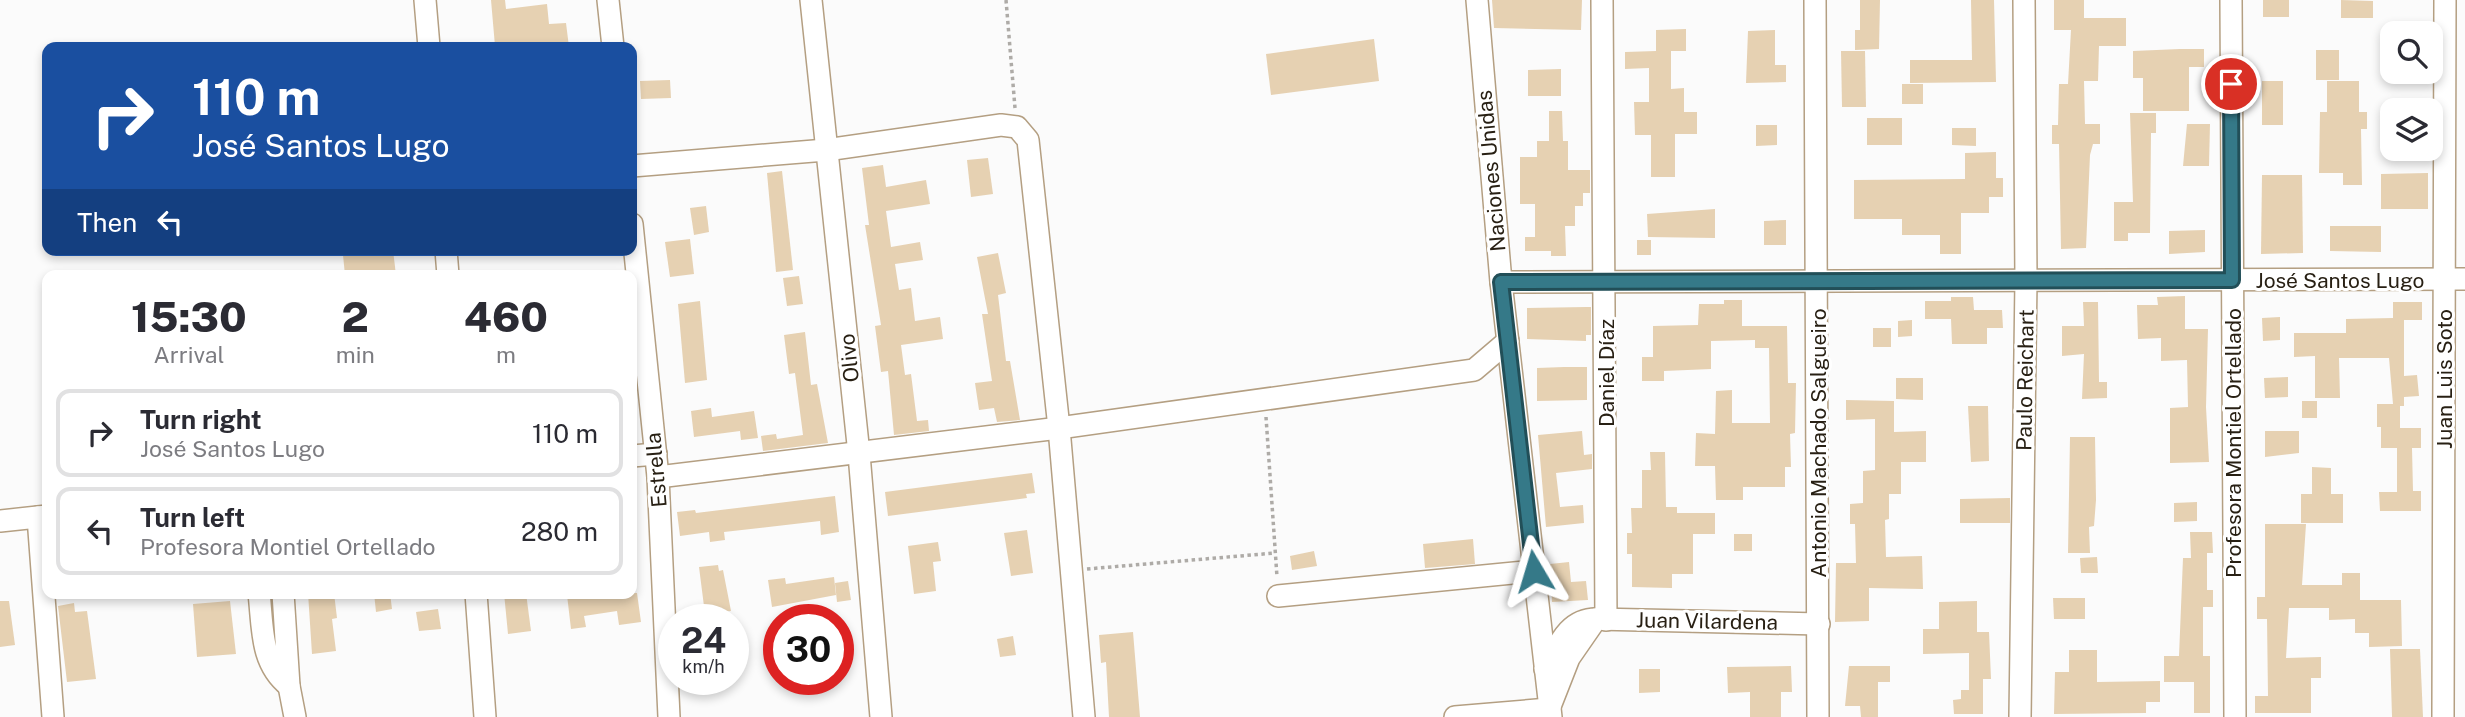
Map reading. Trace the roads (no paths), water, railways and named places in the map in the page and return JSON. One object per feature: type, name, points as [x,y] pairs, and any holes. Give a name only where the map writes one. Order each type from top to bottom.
[{"type":"street","points":[[425,0],[429,42]]},
{"type":"street","points":[[608,0],[612,42]]},
{"type":"street","name":"Olivo","points":[[811,0],[859,454],[881,717]]},
{"type":"street","name":"Naciones Unidas","points":[[1478,0],[1501,282],[1550,713]]},
{"type":"street","name":"Daniel Díaz","points":[[1601,620],[1605,281],[1602,0]]},
{"type":"street","name":"Antonio Machado Salgueiro","points":[[1815,0],[1818,717]]},
{"type":"street","name":"Paulo Reichart","points":[[2020,717],[2026,280],[2024,0]]},
{"type":"street","name":"Profesora Montiel Ortellado","points":[[2231,0],[2235,717]]},
{"type":"street","name":"Juan Luis Soto","points":[[2443,717],[2455,279],[2445,0]]},
{"type":"street","points":[[637,166],[826,150],[1001,125],[1017,127],[1028,140],[1059,428],[1084,717]]},
{"type":"street","name":"Estrella","points":[[637,271],[658,477],[669,717]]},
{"type":"street","name":"José Santos Lugo","points":[[1501,282],[2455,279]]},
{"type":"street","points":[[658,477],[1059,428],[1474,370],[1508,341]]},
{"type":"street","points":[[637,456],[656,454]]},
{"type":"street","points":[[0,521],[42,517]]},
{"type":"street","points":[[1278,596],[1534,571]]},
{"type":"street","points":[[47,599],[53,717]]},
{"type":"street","points":[[260,599],[266,657],[275,675],[289,686]]},
{"type":"street","points":[[283,599],[289,686],[295,717]]},
{"type":"street","points":[[476,599],[485,717]]},
{"type":"street","name":"Juan Vilardena","points":[[1545,669],[1572,626],[1582,619],[1819,624]]},
{"type":"street","points":[[1455,717],[1550,713],[1569,658],[1601,620]]}]
